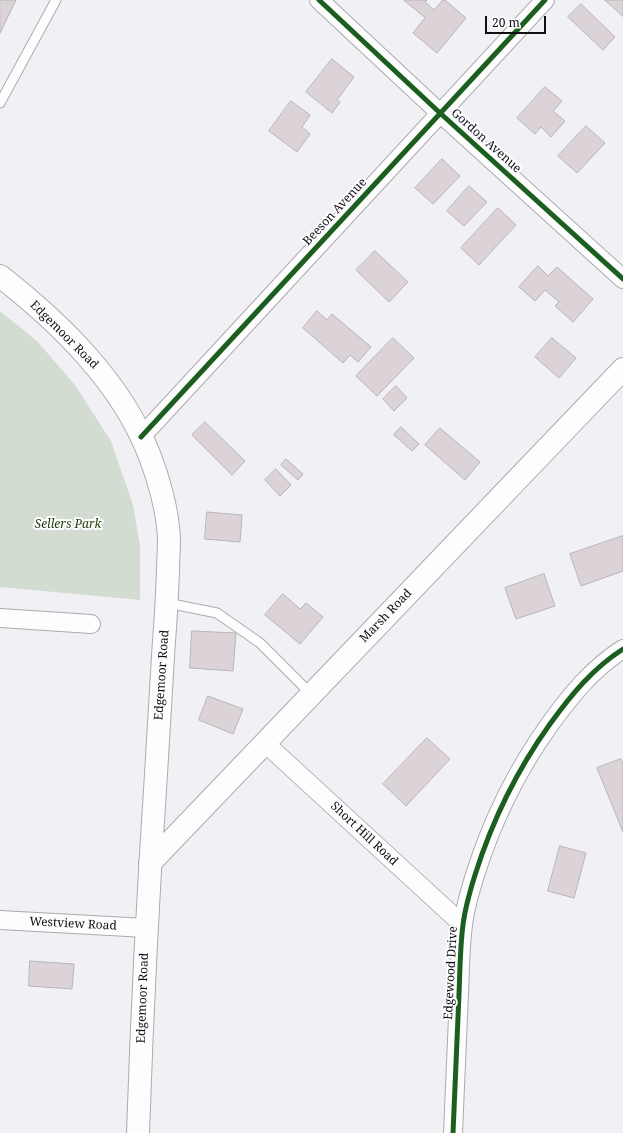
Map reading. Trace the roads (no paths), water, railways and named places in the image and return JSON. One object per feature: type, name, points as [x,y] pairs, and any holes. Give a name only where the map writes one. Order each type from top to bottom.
[{"type":"main road","name":"Edgemoor Road","points":[[0,276],[72,340],[97,367],[128,413],[149,453],[158,481],[169,539],[146,928],[138,1133]]},
{"type":"main road","name":"Marsh Road","points":[[150,863],[623,369]]},
{"type":"street","name":"Gordon Avenue","points":[[319,0],[440,113],[623,279]]},
{"type":"street","name":"Beeson Avenue","points":[[141,437],[545,0]]},
{"type":"street","points":[[0,618],[91,624]]},
{"type":"street","name":"Edgewood Drive","points":[[453,1133],[463,925],[470,890],[482,855],[499,811],[517,774],[535,745],[570,697],[589,675],[623,648]]},
{"type":"street","name":"Short Hill Road","points":[[265,743],[463,925]]},
{"type":"street","name":"Westview Road","points":[[0,920],[146,928]]},
{"type":"lane","points":[[0,103],[56,0]]},
{"type":"lane","points":[[166,603],[217,613],[260,643],[311,694]]},
{"type":"park label","name":"Sellers Park","points":[[68,525]]}]
